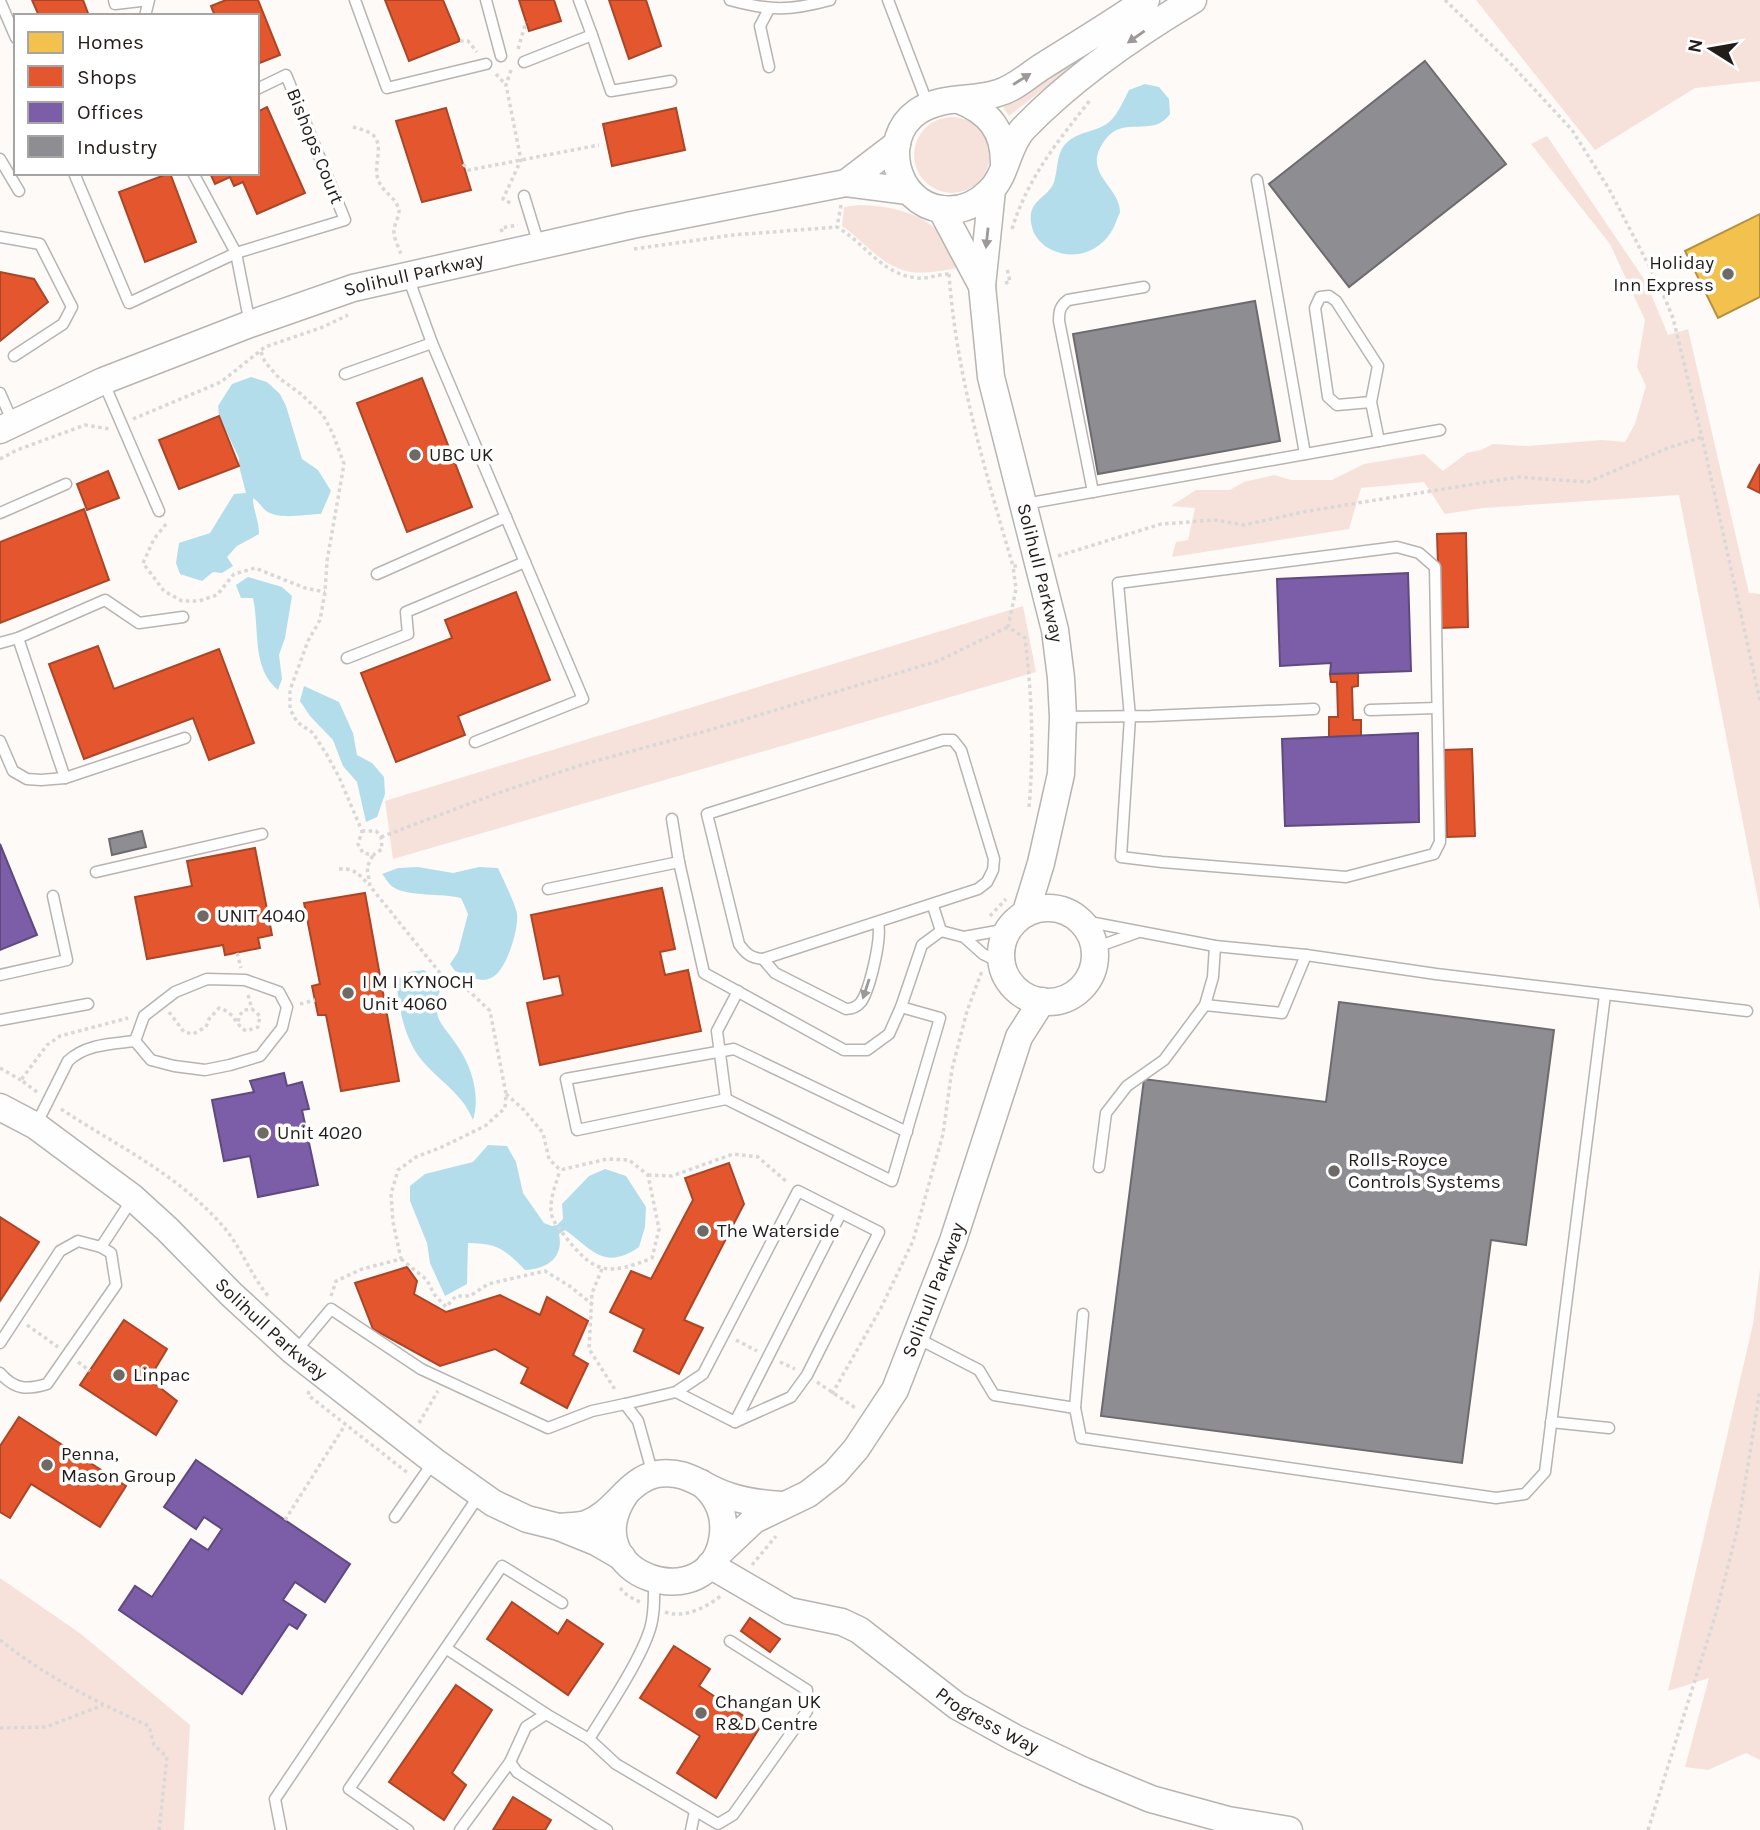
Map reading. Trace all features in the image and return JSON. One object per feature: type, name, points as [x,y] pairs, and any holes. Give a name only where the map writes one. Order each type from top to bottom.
[{"type":"street","points":[[1146,0],[1000,93],[942,100],[914,114],[903,128],[897,144],[899,177],[908,191],[915,199],[928,206],[958,210],[971,206],[992,190],[1022,130],[1055,99],[1094,66],[1156,22],[1193,0]]},
{"type":"street","points":[[959,100],[977,107],[999,130],[1004,148],[1004,163]]},
{"type":"street","points":[[846,183],[897,144]]},
{"type":"street","points":[[846,183],[908,191]]},
{"type":"street","name":"Solihull Parkway","points":[[7,427],[103,381],[250,324],[353,288],[539,245],[846,183]]},
{"type":"street","points":[[982,286],[992,190]]},
{"type":"street","points":[[941,209],[982,286]]},
{"type":"street","name":"Solihull Parkway","points":[[982,286],[991,377],[1022,505],[1025,564],[1055,630],[1063,717],[1060,774],[1041,863],[1014,913]]},
{"type":"street","points":[[1041,863],[1050,887],[1089,932],[1094,948],[1092,969],[1080,989],[1067,998],[1030,996],[1009,981],[1001,963],[1001,948],[1014,913],[1051,907],[1073,915]]},
{"type":"street","name":"Solihull Parkway","points":[[714,1559],[754,1520],[808,1494],[835,1473],[856,1448],[895,1390],[957,1229],[1030,996]]},
{"type":"street","name":"Solihull Parkway","points":[[0,1107],[36,1126],[133,1198],[295,1352],[434,1461],[493,1503],[527,1519],[559,1527],[596,1542],[622,1557]]},
{"type":"street","points":[[559,1527],[586,1524],[607,1512],[641,1480],[667,1473],[685,1475],[726,1496],[756,1504],[785,1505]]},
{"type":"street","points":[[626,1493],[617,1513],[614,1530],[622,1557],[636,1572],[654,1580],[677,1582],[693,1577],[714,1559],[724,1521],[720,1506],[710,1490],[701,1483]]},
{"type":"street","name":"Progress Way","points":[[714,1559],[771,1602],[789,1611],[842,1622],[859,1630],[957,1706],[1084,1771],[1151,1799],[1228,1820],[1289,1830]]},
{"type":"lane","points":[[114,0],[116,4],[149,0]]},
{"type":"lane","points":[[355,0],[387,88],[486,64]]},
{"type":"lane","points":[[486,0],[501,56]]},
{"type":"lane","points":[[579,0],[611,91],[671,81]]},
{"type":"lane","points":[[730,0],[769,9],[798,9],[830,0]]},
{"type":"lane","points":[[887,0],[928,105]]},
{"type":"lane","points":[[0,1],[14,33]]},
{"type":"lane","points":[[769,9],[760,26],[769,67]]},
{"type":"lane","points":[[519,59],[592,35]]},
{"type":"lane","name":"Bishops Court","points":[[75,175],[129,303],[236,253],[345,220],[286,75],[259,88]]},
{"type":"lane","points":[[0,159],[19,191]]},
{"type":"lane","points":[[194,175],[236,253],[250,324]]},
{"type":"lane","points":[[1257,180],[1305,454]]},
{"type":"lane","points":[[524,196],[539,245]]},
{"type":"lane","points":[[0,237],[40,244],[72,307],[63,324],[14,356]]},
{"type":"lane","points":[[408,275],[432,343],[583,699],[475,742]]},
{"type":"lane","points":[[1093,492],[1059,311],[1062,304],[1068,300],[1144,287]]},
{"type":"lane","points":[[1371,402],[1337,405],[1328,397],[1315,308],[1320,298],[1329,296],[1336,301],[1378,366],[1371,402],[1379,441]]},
{"type":"lane","points":[[345,374],[432,343]]},
{"type":"lane","points":[[103,381],[159,510]]},
{"type":"lane","points":[[0,393],[7,427]]},
{"type":"lane","points":[[1022,505],[1440,430]]},
{"type":"lane","points":[[0,513],[66,484]]},
{"type":"lane","points":[[377,574],[506,517]]},
{"type":"lane","points":[[1397,547],[1419,553],[1435,567],[1437,708],[1440,842],[1434,854],[1346,877],[1121,857],[1130,717],[1118,583],[1397,547]]},
{"type":"lane","points":[[347,658],[408,634],[406,612],[525,562]]},
{"type":"lane","points":[[0,643],[18,638],[105,600],[139,622],[183,617]]},
{"type":"lane","points":[[18,638],[65,778]]},
{"type":"lane","points":[[1370,710],[1437,708]]},
{"type":"lane","points":[[1063,717],[1130,717],[1314,709]]},
{"type":"lane","points":[[0,741],[13,771],[27,779],[65,778],[185,738]]},
{"type":"lane","points":[[943,740],[953,740],[961,750],[994,859],[993,870],[987,882],[978,889],[933,906],[763,959],[754,958],[746,954],[739,944],[707,814],[943,740]]},
{"type":"lane","points":[[671,819],[704,973],[844,1050],[867,1050],[889,1034],[922,945],[941,931]]},
{"type":"lane","points":[[96,872],[262,834]]},
{"type":"lane","points":[[548,889],[679,862]]},
{"type":"lane","points":[[0,975],[67,960],[54,896]]},
{"type":"lane","points":[[933,906],[941,931]]},
{"type":"lane","points":[[964,937],[1014,913]]},
{"type":"lane","points":[[1073,915],[1139,932],[1215,946],[1748,1011]]},
{"type":"lane","points":[[763,959],[775,973],[846,1009],[852,1009],[863,1000],[877,950],[878,923]]},
{"type":"lane","points":[[941,931],[964,937],[983,954],[1001,963]]},
{"type":"lane","points":[[1094,948],[1139,932]]},
{"type":"lane","points":[[1099,1167],[1105,1113],[1127,1086],[1164,1060],[1205,1005],[1213,977],[1215,946]]},
{"type":"lane","points":[[1205,1005],[1282,1013],[1306,955]]},
{"type":"lane","points":[[207,979],[245,980],[279,992],[287,1007],[282,1028],[260,1056],[230,1065],[205,1070],[150,1060],[135,1041],[144,1016],[175,992],[207,979]]},
{"type":"lane","points":[[726,1099],[717,1031],[738,991]]},
{"type":"lane","points":[[1083,1314],[1075,1408],[1081,1438],[1496,1498],[1525,1494],[1545,1472],[1605,995]]},
{"type":"lane","points":[[0,1020],[89,1004]]},
{"type":"lane","points":[[901,1007],[940,1018],[907,1132],[892,1181],[726,1099],[577,1130],[566,1079],[734,1049],[907,1132]]},
{"type":"lane","points":[[36,1126],[68,1061],[76,1053],[91,1047],[135,1041]]},
{"type":"lane","points":[[295,1352],[331,1309],[421,1369],[548,1428],[593,1411],[676,1392],[704,1374],[798,1191],[879,1232],[807,1375],[791,1397],[735,1422]]},
{"type":"lane","points":[[101,1247],[133,1198]]},
{"type":"lane","points":[[735,1422],[841,1213]]},
{"type":"lane","points":[[0,1343],[60,1251],[78,1241],[101,1247],[111,1253],[116,1286],[47,1384],[28,1390],[8,1382],[0,1374]]},
{"type":"lane","points":[[917,1338],[979,1370],[994,1395],[1075,1408]]},
{"type":"lane","points":[[676,1392],[735,1422]]},
{"type":"lane","points":[[625,1404],[638,1421],[653,1475]]},
{"type":"lane","points":[[1551,1422],[1609,1428]]},
{"type":"lane","points":[[396,1517],[434,1461]]},
{"type":"lane","points":[[281,1830],[275,1799],[480,1494]]},
{"type":"lane","points":[[408,1830],[349,1788],[502,1566],[562,1603]]},
{"type":"lane","points":[[589,1739],[637,1658],[650,1630],[654,1609],[654,1580]]},
{"type":"lane","points":[[447,1649],[589,1739],[616,1764],[721,1827],[733,1815],[807,1710],[807,1690],[730,1641]]},
{"type":"lane","points":[[460,1830],[510,1762],[526,1727],[546,1714]]},
{"type":"lane","points":[[510,1762],[517,1772],[607,1830]]},
{"type":"lane","points":[[691,1830],[695,1811]]},
{"type":"path","points":[[1445,0],[1510,63],[1572,130],[1609,189],[1661,289],[1673,318],[1702,437],[1760,701]]},
{"type":"path","points":[[519,59],[526,22]]},
{"type":"path","points":[[512,66],[506,85],[522,160],[502,199],[520,210]]},
{"type":"path","points":[[1010,238],[1026,191],[1050,149],[1098,91]]},
{"type":"path","points":[[354,127],[374,136],[379,150],[376,164],[378,178],[384,192],[394,199],[399,212],[393,232],[408,275]]},
{"type":"path","points":[[463,164],[469,170],[598,145]]},
{"type":"path","points":[[846,183],[837,227],[887,269],[920,279],[949,274],[982,286],[1010,282],[1006,260]]},
{"type":"path","points":[[507,253],[501,228],[518,225],[519,217]]},
{"type":"path","points":[[949,274],[951,301],[974,424],[1025,564],[1016,589],[1008,627]]},
{"type":"path","points":[[250,324],[265,362],[279,378],[323,415],[333,433],[344,464],[320,620],[308,640],[290,691],[290,709],[297,722],[313,733],[340,777],[362,831],[358,844],[363,853],[373,855]]},
{"type":"path","points":[[1025,564],[1161,524],[1215,520],[1244,526],[1308,511],[1518,477],[1588,482],[1668,448],[1702,437]]},
{"type":"path","points":[[159,510],[174,514],[154,539],[143,563],[164,591],[182,601],[199,601],[217,594],[234,575],[255,569],[304,588],[326,592]]},
{"type":"path","points":[[1008,627],[1025,638],[1029,670],[1032,766],[1028,819]]},
{"type":"path","points":[[381,837],[581,765],[713,729],[938,661],[1008,627]]},
{"type":"path","points":[[362,831],[376,831],[381,837],[382,849],[373,855],[367,867],[370,886]]},
{"type":"path","points":[[339,869],[350,868],[356,871],[439,973],[468,990],[490,1011],[506,1094],[505,1108],[485,1126],[415,1157],[398,1170],[391,1194],[393,1222],[401,1259],[427,1280],[434,1294],[446,1307],[456,1296],[470,1297],[488,1284],[545,1271],[593,1305]]},
{"type":"path","points":[[832,1394],[881,1308],[913,1241],[943,1134],[952,1069],[967,1011],[982,971],[976,960],[963,949],[970,920],[1014,913]]},
{"type":"path","points":[[162,1002],[184,1032],[193,1034],[200,1032],[219,1008],[228,1011],[238,1024],[243,1030],[252,1031],[260,1024],[260,1016],[252,1009],[244,1010],[239,1016],[238,1024]]},
{"type":"path","points":[[21,1080],[47,1045],[60,1035],[120,1019],[144,1016]]},
{"type":"path","points":[[0,1068],[166,1173],[195,1197],[224,1227],[259,1286],[278,1306]]},
{"type":"path","points":[[506,1094],[543,1133],[548,1159],[560,1170]]},
{"type":"path","points":[[560,1170],[618,1159],[629,1160],[648,1175],[672,1176],[733,1154],[758,1157],[798,1191]]},
{"type":"path","points":[[560,1170],[551,1208],[554,1222],[579,1256],[602,1268],[625,1269],[652,1258],[659,1229],[648,1175]]},
{"type":"path","points":[[331,1309],[331,1292],[337,1280],[362,1269],[401,1259]]},
{"type":"path","points":[[602,1268],[592,1293],[589,1349],[625,1404]]},
{"type":"path","points":[[16,1317],[90,1371]]},
{"type":"path","points":[[409,1440],[445,1380]]},
{"type":"path","points":[[1645,1830],[1650,1823],[1716,1613],[1738,1527],[1760,1390]]},
{"type":"path","points":[[285,1520],[345,1425]]},
{"type":"path","points":[[0,1640],[23,1659],[103,1705],[149,1726],[154,1745],[167,1757],[159,1830]]},
{"type":"path","points":[[0,1728],[46,1727],[103,1705]]},
{"type":"shaded area","points":[[1476,0],[1760,0],[1760,81],[1695,88],[1595,150]]},
{"type":"shaded area","points":[[1069,62],[1072,67],[1009,116],[1003,107]]},
{"type":"shaded area","points":[[952,117],[966,120],[979,128],[987,141],[990,155],[987,169],[979,182],[966,190],[952,193],[938,190],[925,182],[917,169],[914,155],[917,141],[925,128],[938,120]]},
{"type":"shaded area","points":[[1547,136],[1646,282],[1668,335],[1688,329],[1749,593],[1760,594],[1760,910],[1679,495],[1483,508],[1445,514],[1424,482],[1361,488],[1349,529],[1172,557],[1176,542],[1188,540],[1195,508],[1171,506],[1196,490],[1230,490],[1244,482],[1274,475],[1291,480],[1332,480],[1364,464],[1424,454],[1443,471],[1467,453],[1493,444],[1528,446],[1602,440],[1625,442],[1635,424],[1646,386],[1637,367],[1645,320],[1610,244],[1531,144]]},
{"type":"shaded area","points":[[859,205],[891,208],[934,227],[945,238],[953,252],[957,268],[912,272],[883,260],[842,226],[844,207]]},
{"type":"shaded area","points":[[1023,606],[1036,672],[393,859],[385,801]]},
{"type":"shaded area","points":[[1760,1269],[1760,1760],[1746,1753],[1708,1770],[1685,1767],[1709,1678],[1668,1691],[1753,1324]]},
{"type":"shaded area","points":[[0,1578],[81,1634],[190,1725],[184,1830],[0,1830]]},
{"type":"water","points":[[1145,84],[1159,87],[1169,99],[1170,114],[1155,125],[1121,128],[1113,132],[1098,152],[1099,170],[1114,194],[1120,212],[1111,231],[1098,246],[1081,254],[1062,253],[1049,248],[1039,241],[1033,231],[1031,218],[1034,205],[1054,182],[1062,148],[1075,137],[1109,122],[1129,90]]},
{"type":"water","points":[[251,377],[267,382],[280,394],[302,459],[318,470],[331,491],[321,514],[277,515],[265,510],[253,498],[259,534],[237,546],[227,557],[233,566],[222,573],[213,572],[202,581],[180,574],[176,563],[179,543],[210,533],[234,494],[246,493],[239,458],[219,416],[218,406],[232,384]]},
{"type":"water","points":[[248,577],[282,587],[292,596],[285,638],[279,655],[282,679],[278,690],[269,681],[260,659],[253,598],[241,598],[236,585]]},
{"type":"water","points":[[304,686],[339,702],[353,733],[357,755],[372,763],[384,777],[385,794],[377,817],[366,822],[357,782],[343,766],[333,740],[300,701]]},
{"type":"water","points":[[418,867],[453,873],[479,867],[498,868],[514,904],[517,921],[514,939],[497,974],[482,980],[455,971],[450,964],[458,952],[468,914],[461,898],[399,890],[382,874],[398,868]]},
{"type":"water","points":[[424,970],[442,985],[437,1014],[465,1058],[472,1075],[476,1103],[473,1120],[456,1094],[420,1058],[406,1030],[396,980],[409,972]]},
{"type":"water","points":[[488,1145],[507,1146],[516,1162],[523,1193],[544,1223],[552,1226],[563,1219],[562,1204],[589,1176],[605,1169],[626,1176],[646,1207],[645,1227],[639,1247],[617,1257],[599,1255],[565,1230],[559,1234],[559,1250],[552,1261],[525,1270],[512,1257],[494,1246],[468,1243],[467,1284],[445,1296],[430,1263],[427,1243],[410,1201],[410,1186],[425,1174],[473,1162]]},
{"type":"building: Homes","name":"Holiday Inn Express","points":[[1760,214],[1760,297],[1718,318],[1685,251]]},
{"type":"building: Shops","points":[[32,0],[83,0],[88,14],[38,14]]},
{"type":"building: Shops","points":[[226,0],[258,0],[280,55],[259,63],[259,14],[214,14],[211,6]]},
{"type":"building: Shops","points":[[385,0],[443,0],[460,41],[409,61]]},
{"type":"building: Shops","points":[[519,0],[554,0],[561,21],[529,31]]},
{"type":"building: Shops","points":[[609,0],[646,0],[661,46],[629,59]]},
{"type":"building: Shops","points":[[267,107],[305,193],[257,214],[243,182],[234,186],[230,177],[215,184],[211,175],[259,175],[259,111]]},
{"type":"building: Shops","points":[[446,108],[471,190],[422,202],[396,121]]},
{"type":"building: Shops","points":[[676,108],[685,150],[612,166],[603,124]]},
{"type":"building: Shops","points":[[171,175],[196,242],[145,262],[119,192]]},
{"type":"building: Shops","points":[[0,272],[34,279],[48,302],[0,341]]},
{"type":"building: Shops","name":"UBC UK","points":[[422,378],[472,507],[407,532],[357,403]]},
{"type":"building: Shops","points":[[219,416],[239,466],[179,489],[159,440]]},
{"type":"building: Shops","points":[[1760,464],[1760,493],[1748,487]]},
{"type":"building: Shops","points":[[108,471],[119,498],[87,510],[77,484]]},
{"type":"building: Shops","points":[[84,509],[109,580],[0,623],[0,542]]},
{"type":"building: Shops","points":[[1466,533],[1468,627],[1440,628],[1437,534]]},
{"type":"building: Shops","points":[[516,592],[550,680],[458,716],[465,735],[396,762],[361,673],[452,638],[445,620]]},
{"type":"building: Shops","points":[[98,646],[114,689],[219,649],[254,743],[209,760],[193,718],[84,759],[49,664]]},
{"type":"building: Shops","points":[[1358,673],[1358,686],[1352,687],[1353,720],[1361,720],[1361,736],[1329,737],[1329,717],[1338,717],[1337,682],[1331,682],[1330,674]]},
{"type":"building: Shops","points":[[1472,749],[1475,836],[1447,837],[1444,750]]},
{"type":"building: Shops","name":"UNIT 4040","points":[[255,848],[272,935],[258,938],[260,948],[225,955],[223,945],[147,959],[135,897],[192,886],[187,861]]},
{"type":"building: Shops","points":[[662,888],[675,949],[660,952],[665,975],[688,970],[701,1031],[540,1065],[527,1003],[563,995],[559,976],[544,979],[531,915]]},
{"type":"building: Shops","name":"I M I KYNOCH Unit 4060","points":[[365,893],[399,1081],[341,1091],[326,1015],[318,1015],[312,986],[320,984],[304,903]]},
{"type":"building: Shops","points":[[729,1163],[744,1204],[684,1320],[703,1328],[679,1374],[634,1351],[644,1329],[610,1312],[631,1271],[651,1279],[693,1200],[685,1178]]},
{"type":"building: Shops","points":[[0,1217],[39,1242],[0,1301]]},
{"type":"building: Shops","points":[[407,1267],[417,1281],[414,1294],[446,1312],[500,1295],[540,1315],[547,1297],[588,1321],[573,1355],[588,1364],[567,1408],[521,1383],[528,1368],[495,1349],[440,1366],[373,1329],[355,1283]]},
{"type":"building: Shops","name":"Linpac","points":[[124,1320],[167,1349],[149,1379],[177,1401],[156,1435],[80,1385]]},
{"type":"building: Shops","name":"Penna, Mason Group","points":[[19,1417],[126,1486],[100,1527],[31,1484],[10,1518],[0,1512],[0,1446]]},
{"type":"building: Shops","points":[[512,1602],[558,1634],[567,1620],[603,1644],[568,1695],[487,1639]]},
{"type":"building: Shops","points":[[750,1618],[780,1639],[770,1652],[741,1631]]},
{"type":"building: Shops","name":"Changan UK R&D Centre","points":[[674,1646],[710,1669],[699,1686],[760,1727],[716,1798],[677,1773],[700,1736],[640,1698]]},
{"type":"building: Shops","points":[[456,1685],[492,1710],[452,1773],[466,1785],[444,1820],[389,1782]]},
{"type":"building: Shops","points":[[513,1797],[551,1820],[545,1830],[493,1830]]},
{"type":"building: Offices","points":[[1408,573],[1411,671],[1330,674],[1331,663],[1280,666],[1277,579]]},
{"type":"building: Offices","points":[[1418,733],[1419,822],[1285,826],[1282,739]]},
{"type":"building: Offices","points":[[0,844],[37,935],[0,950]]},
{"type":"building: Offices","name":"Unit 4020","points":[[284,1073],[287,1086],[302,1082],[309,1109],[302,1110],[318,1185],[258,1197],[250,1156],[224,1161],[212,1100],[254,1092],[250,1081]]},
{"type":"building: Offices","points":[[196,1460],[350,1564],[325,1602],[295,1582],[283,1600],[306,1615],[297,1629],[289,1624],[242,1694],[119,1610],[135,1586],[152,1597],[191,1539],[208,1550],[222,1529],[204,1517],[196,1529],[164,1507]]},
{"type":"building: Industry","points":[[1425,61],[1506,164],[1349,287],[1269,184]]},
{"type":"building: Industry","points":[[1255,301],[1280,441],[1098,474],[1073,334]]},
{"type":"building: Industry","points":[[142,831],[146,847],[112,855],[109,839]]},
{"type":"building: Industry","name":"Rolls-Royce Controls Systems","points":[[1339,1002],[1554,1030],[1526,1245],[1491,1240],[1462,1463],[1101,1416],[1144,1079],[1326,1102]]},
{"type":"place","name":"Holiday Inn Express","points":[[1728,274]]},
{"type":"place","name":"UBC UK","points":[[415,455]]},
{"type":"place","name":"UNIT 4040","points":[[203,916]]},
{"type":"place","name":"I M I KYNOCH Unit 4060","points":[[348,993]]},
{"type":"place","name":"Unit 4020","points":[[263,1133]]},
{"type":"place","name":"Rolls-Royce Controls Systems","points":[[1334,1171]]},
{"type":"place","name":"The Waterside","points":[[703,1231]]},
{"type":"place","name":"Linpac","points":[[119,1375]]},
{"type":"place","name":"Penna, Mason Group","points":[[47,1465]]},
{"type":"place","name":"Changan UK R&D Centre","points":[[701,1713]]}]
